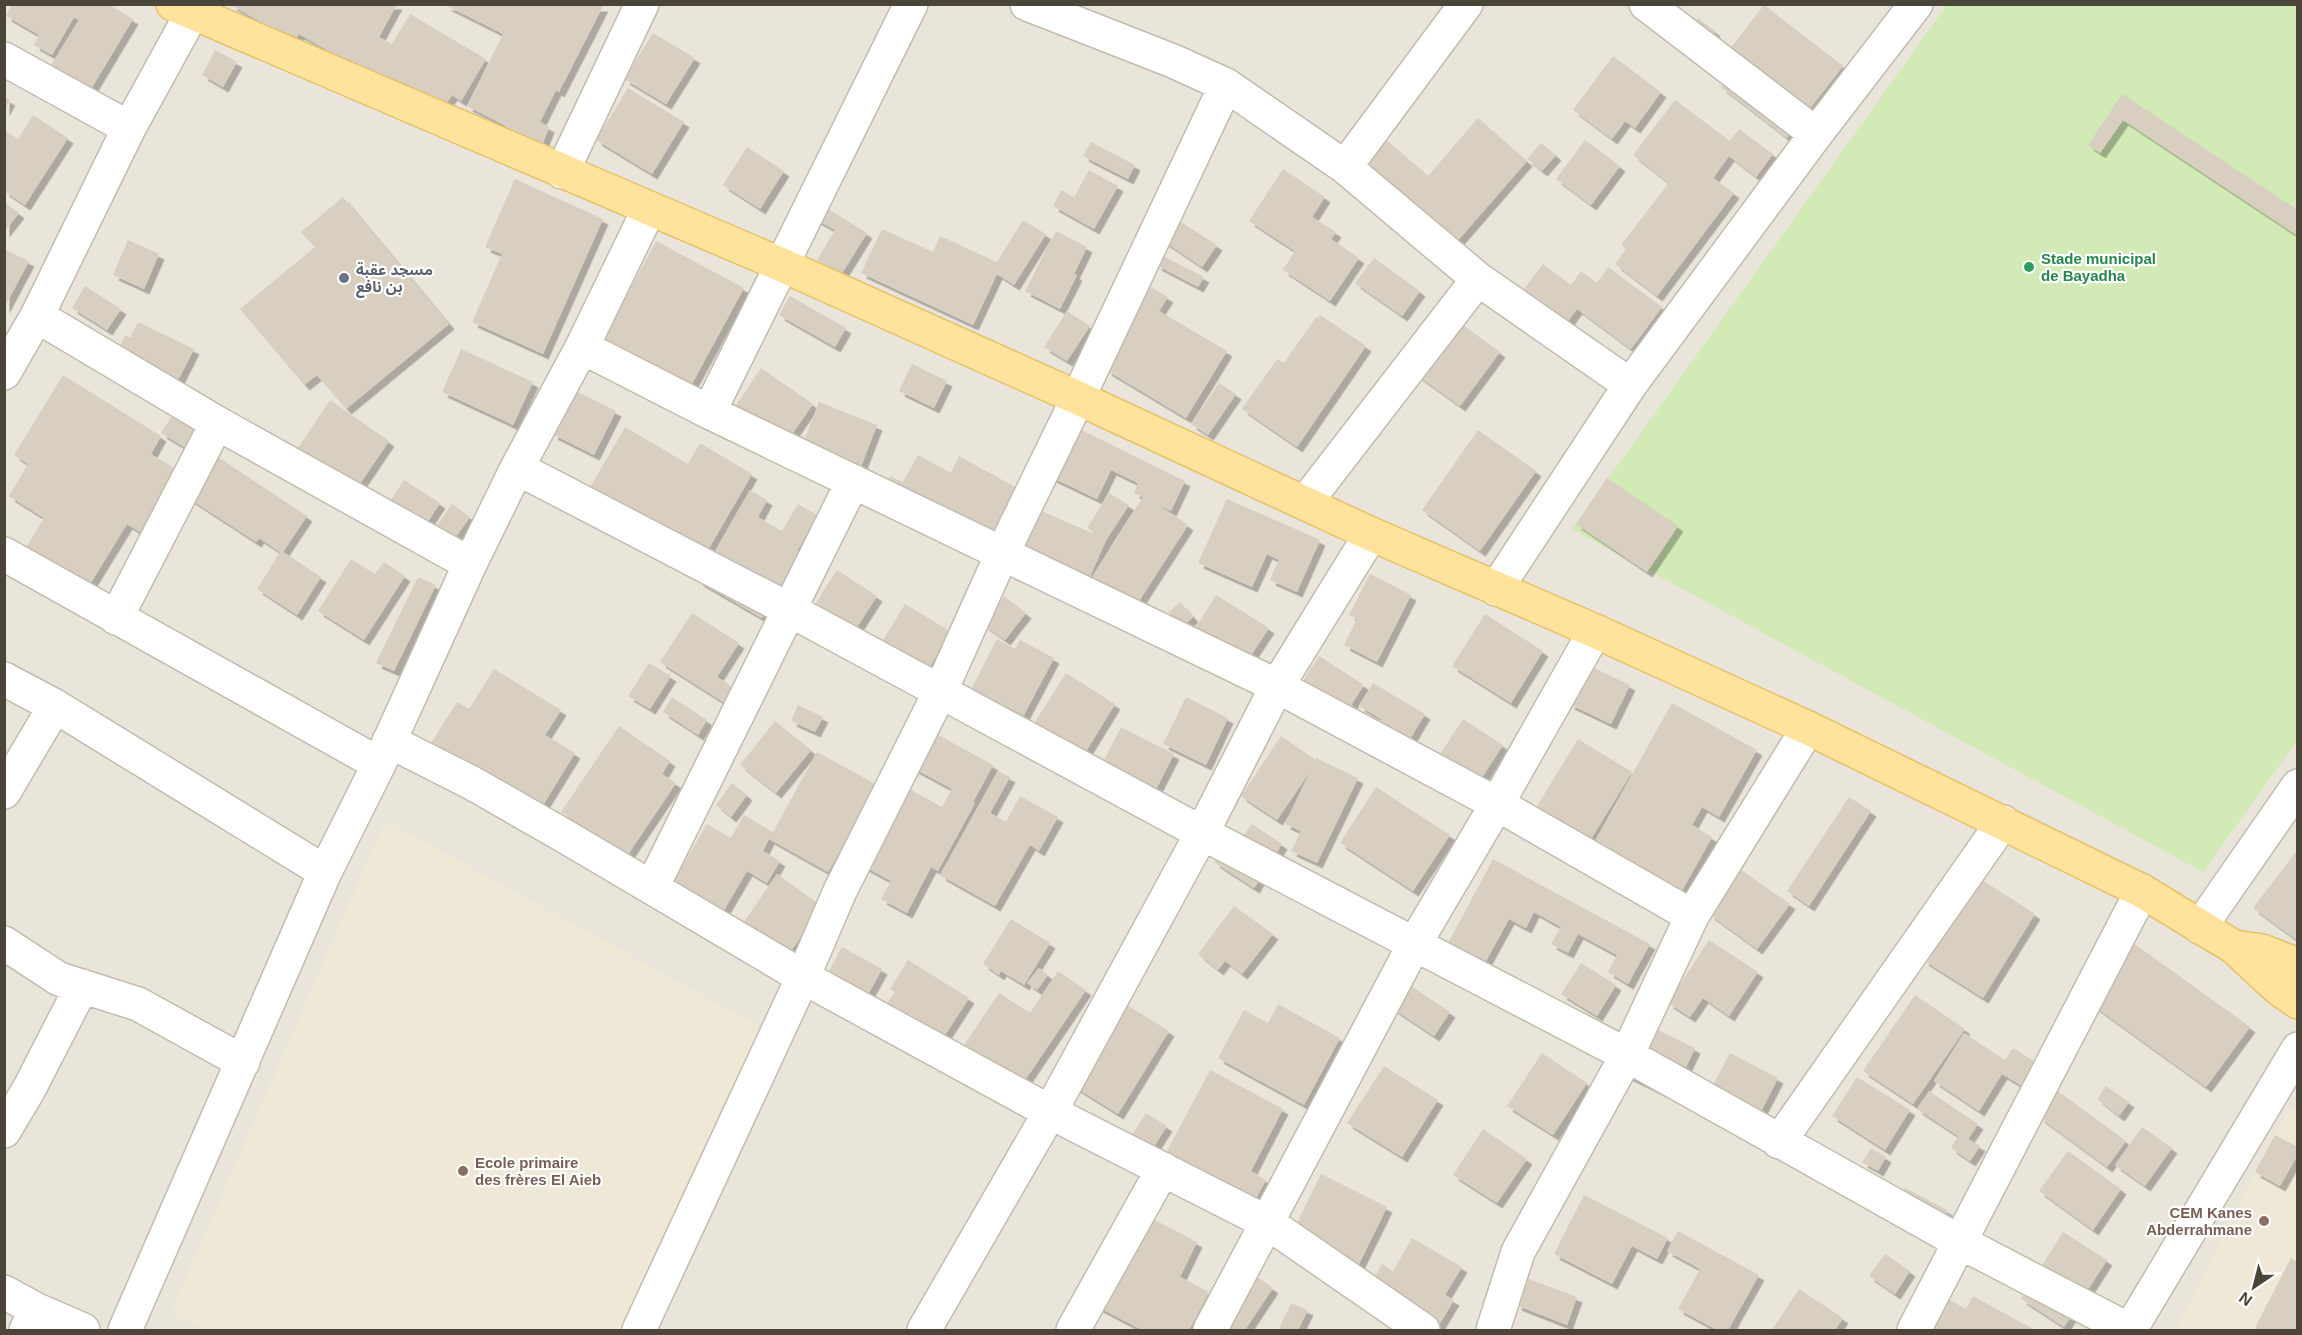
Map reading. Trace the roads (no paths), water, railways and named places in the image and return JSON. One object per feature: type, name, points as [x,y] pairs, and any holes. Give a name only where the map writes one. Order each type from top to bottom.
[{"type":"main road","points":[[188,7],[562,172],[782,264],[1371,534],[1595,631],[1808,728],[2142,891],[2234,947],[2277,988],[2298,1002]]},
{"type":"main road","points":[[2234,947],[2262,951],[2298,965]]},
{"type":"street","points":[[562,172],[642,4]]},
{"type":"street","points":[[709,412],[911,4]]},
{"type":"street","points":[[1027,4],[1173,61],[1226,85],[1345,167],[1478,279],[1630,385]]},
{"type":"street","points":[[1345,167],[1466,4]]},
{"type":"street","points":[[1646,4],[1816,134]]},
{"type":"street","points":[[4,373],[23,323],[129,128],[188,7]]},
{"type":"street","points":[[1496,589],[1630,385],[1816,134],[1904,9]]},
{"type":"street","points":[[4,59],[129,128]]},
{"type":"street","points":[[639,1330],[803,977],[840,891],[940,692],[1002,554],[1226,85]]},
{"type":"street","points":[[125,1330],[326,872],[384,753],[470,564],[517,468],[582,346],[649,209]]},
{"type":"street","points":[[1305,503],[1478,279]]},
{"type":"street","points":[[23,323],[217,423],[470,564]]},
{"type":"street","points":[[582,346],[709,412],[1277,686],[1497,804],[1692,916]]},
{"type":"street","points":[[116,618],[217,423]]},
{"type":"street","points":[[517,468],[790,610],[1202,833],[1628,1055],[1960,1242],[2129,1330],[2298,1049]]},
{"type":"street","points":[[652,887],[853,481]]},
{"type":"street","points":[[924,1330],[1050,1113],[1202,833],[1277,686],[1371,534]]},
{"type":"street","points":[[4,554],[116,618],[384,753],[472,783],[803,977],[1050,1113],[1268,1223],[1423,1330]]},
{"type":"street","points":[[1210,1330],[1415,943],[1595,631]]},
{"type":"street","points":[[4,679],[55,706],[326,872]]},
{"type":"street","points":[[4,792],[55,706]]},
{"type":"street","points":[[1492,1330],[1518,1252],[1628,1055],[1692,916],[1808,728]]},
{"type":"street","points":[[2200,927],[2298,786]]},
{"type":"street","points":[[1779,1142],[2003,822]]},
{"type":"street","points":[[1914,1330],[2142,891]]},
{"type":"street","points":[[4,943],[59,979],[138,1004],[243,1062]]},
{"type":"street","points":[[4,1131],[29,1089],[82,986]]},
{"type":"street","points":[[1073,1330],[1162,1169]]},
{"type":"street","points":[[4,1292],[31,1320],[83,1330]]},
{"type":"place","name":"Stade municipal de Bayadha","points":[[2029,267]]},
{"type":"place","name":"مسجد عقبة بن نافع","points":[[344,278]]},
{"type":"place","name":"Ecole primaire des frères El Aieb","points":[[463,1171]]},
{"type":"place","name":"CEM Kanes Abderrahmane","points":[[2264,1221]]}]
